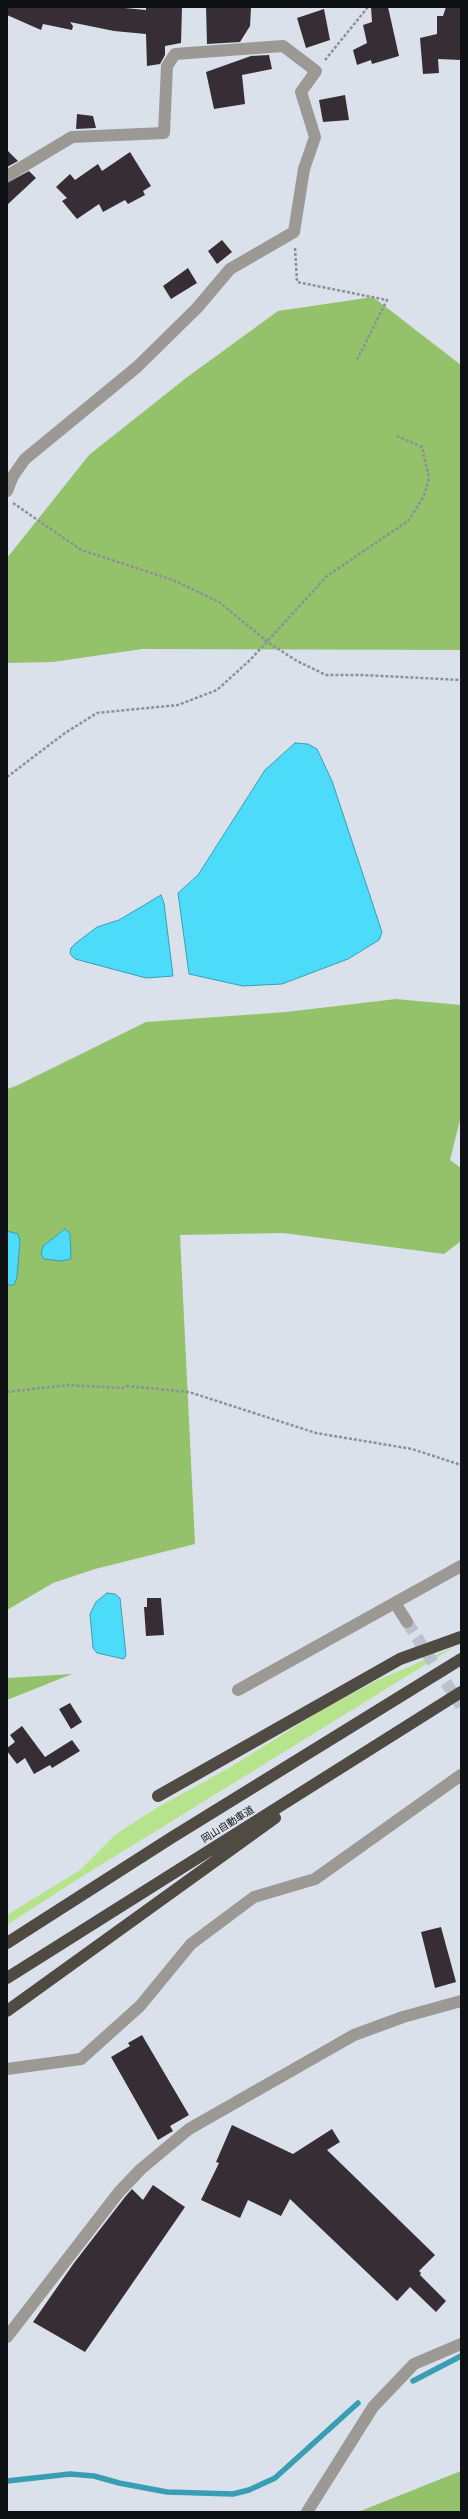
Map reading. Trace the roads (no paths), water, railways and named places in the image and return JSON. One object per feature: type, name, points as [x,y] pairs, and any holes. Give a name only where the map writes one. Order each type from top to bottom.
[{"type":"highway","points":[[158,1796],[400,1660],[461,1636]]},
{"type":"highway","name":"岡山自動車道","points":[[7,1943],[178,1834],[461,1659]]},
{"type":"highway","name":"岡山自動車道","points":[[7,1978],[461,1692]]},
{"type":"highway","points":[[7,2011],[382,1741]]},
{"type":"street","points":[[7,176],[72,136],[164,133],[167,66],[175,54],[283,46],[316,71],[300,92],[315,137],[304,169],[294,232],[230,268],[197,308],[137,367],[26,459],[13,476],[7,491]]},
{"type":"street","points":[[238,1690],[461,1566]]},
{"type":"street","points":[[394,1603],[407,1622]]},
{"type":"street","points":[[7,2069],[81,2059],[140,2006],[191,1944],[254,1897],[315,1879],[461,1775]]},
{"type":"street","points":[[7,2337],[67,2256],[119,2192],[141,2169],[189,2129],[354,2035],[404,2017],[461,2001]]},
{"type":"street","points":[[307,2512],[373,2407],[414,2364],[461,2344]]},
{"type":"water","points":[[295,743],[308,744],[317,749],[332,781],[382,932],[379,940],[348,959],[282,984],[243,986],[189,974],[178,893],[198,875],[265,770]]},
{"type":"water","points":[[161,895],[164,903],[173,976],[146,978],[75,959],[70,954],[71,948],[76,943],[97,927],[119,920]]},
{"type":"water","points":[[65,1229],[70,1234],[71,1259],[61,1261],[44,1259],[41,1254],[43,1246]]},
{"type":"water","points":[[7,1231],[18,1234],[20,1241],[17,1277],[14,1285],[7,1285]]},
{"type":"water","points":[[107,1593],[115,1594],[120,1598],[126,1655],[124,1659],[97,1653],[93,1648],[90,1614],[96,1602]]},
{"type":"waterway","points":[[413,2381],[461,2356]]},
{"type":"waterway","points":[[7,2481],[70,2474],[94,2476],[119,2483],[167,2492],[233,2494],[249,2490],[275,2478],[358,2403]]},
{"type":"tunnel","points":[[407,1622],[461,1706]]}]
